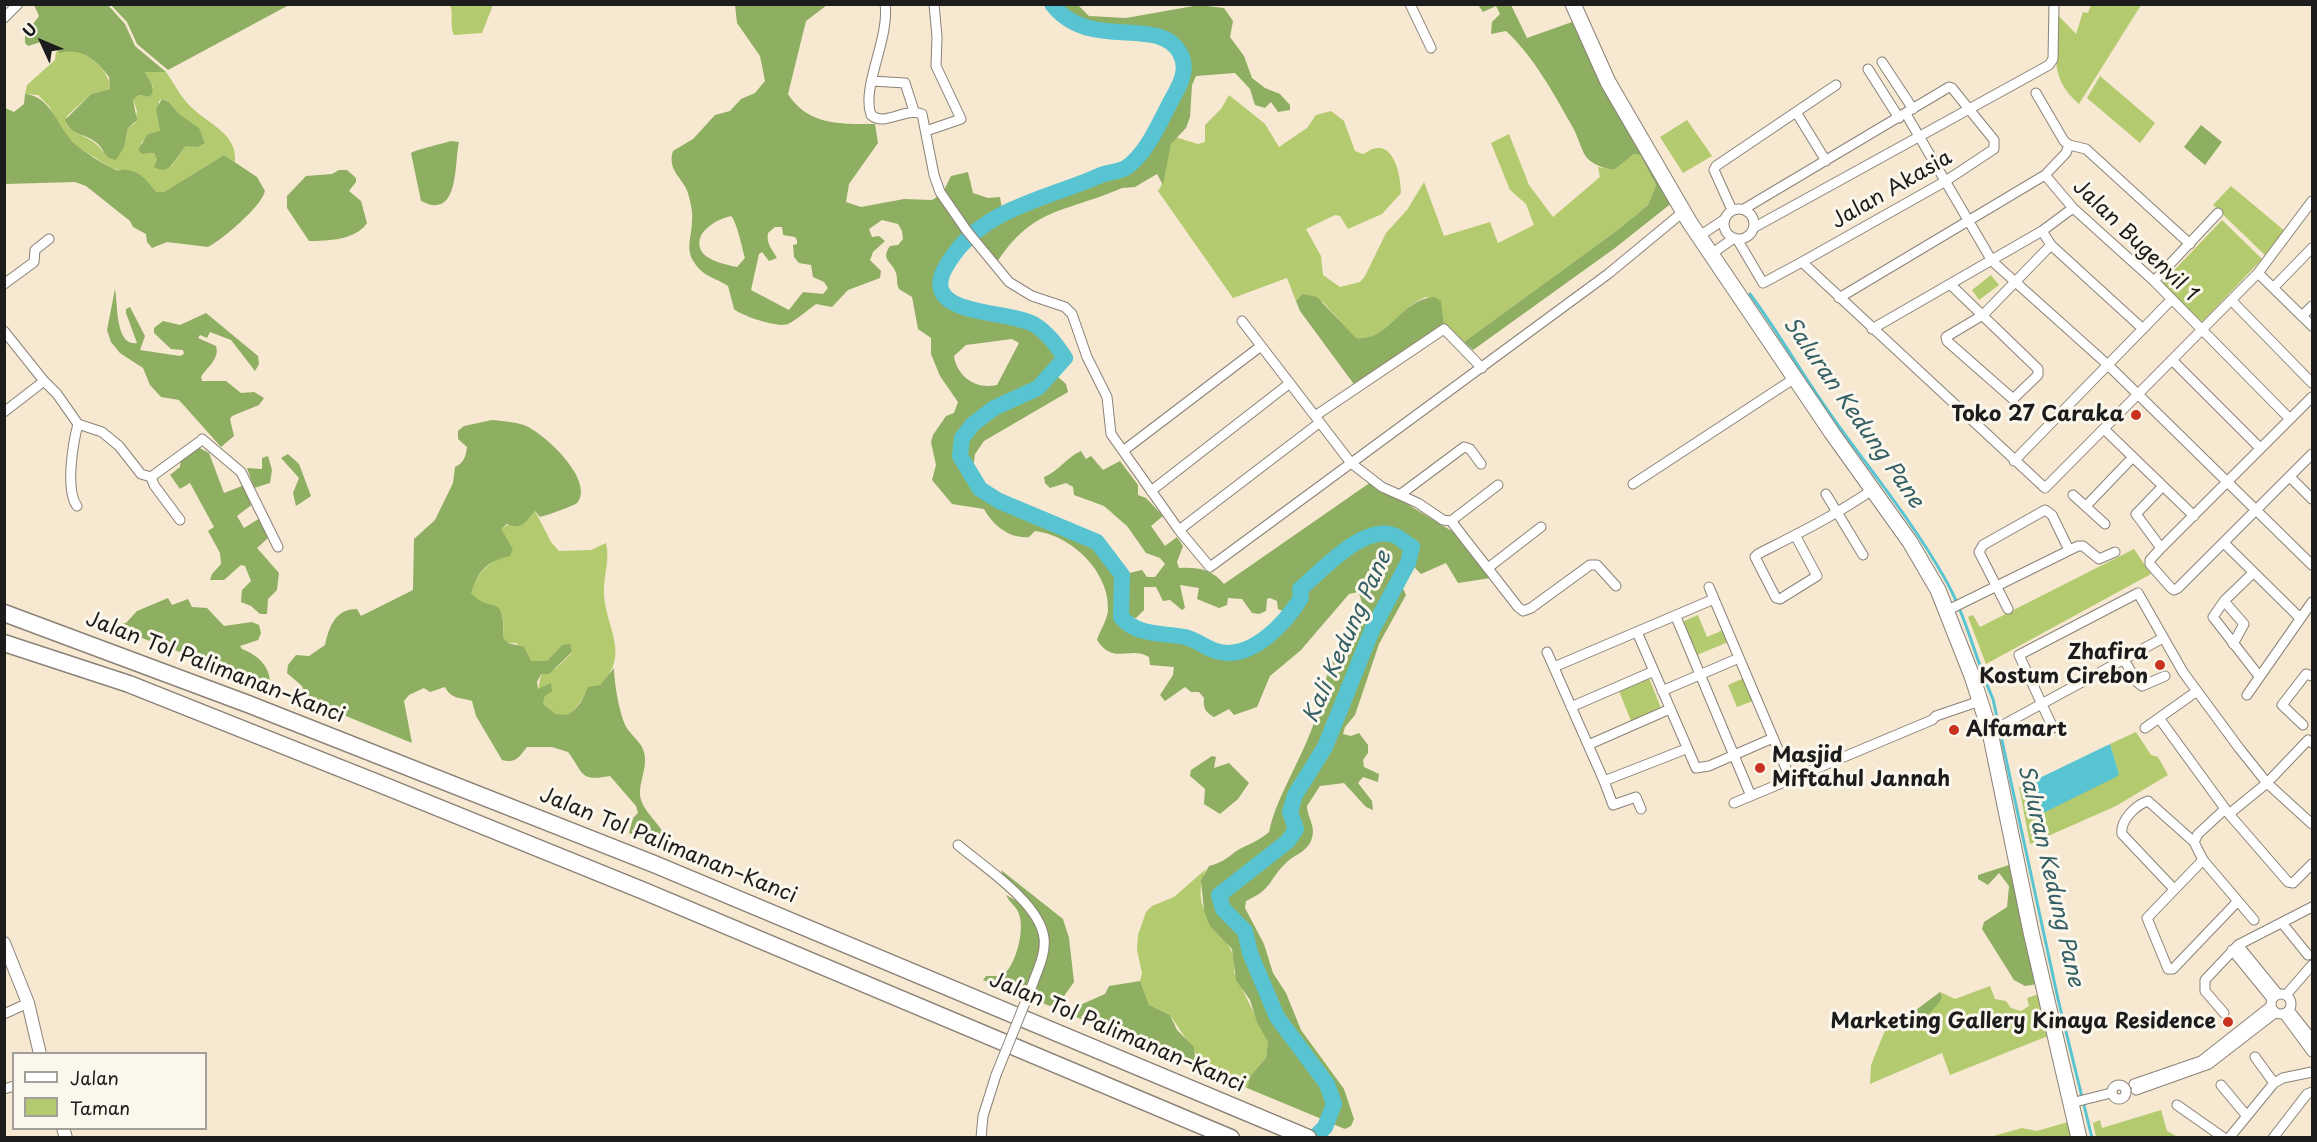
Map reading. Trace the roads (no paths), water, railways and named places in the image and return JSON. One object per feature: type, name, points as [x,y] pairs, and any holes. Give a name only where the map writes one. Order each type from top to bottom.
[{"type":"highway","name":"Jalan Tol Palimanan–Kanci","points":[[4,614],[156,669],[634,856],[1300,1134]]},
{"type":"highway","points":[[4,643],[129,684],[380,784],[634,887],[1231,1137]]},
{"type":"main road","points":[[1573,4],[1608,82],[1683,212],[1701,235],[1795,378],[1926,566],[1949,610],[1980,701],[1993,730],[2031,932],[2074,1102],[2079,1137]]},
{"type":"street","points":[[4,18],[18,4]]},
{"type":"street","points":[[885,4],[886,22],[872,81],[869,106],[872,118],[882,120],[914,111]]},
{"type":"street","points":[[926,131],[961,119],[936,66],[937,37],[934,4]]},
{"type":"street","points":[[1410,4],[1431,48]]},
{"type":"street","points":[[1712,254],[1735,239],[1748,237],[1755,227],[2049,65],[2053,58],[2054,4]]},
{"type":"street","points":[[1882,62],[1918,137],[1992,261],[2016,280],[2108,365],[2313,566]]},
{"type":"street","points":[[1868,69],[1906,114]]},
{"type":"street","points":[[872,81],[905,83],[914,111],[923,116],[934,175],[940,192],[979,247],[1017,289],[1060,305],[1072,314],[1087,357],[1107,397],[1111,434],[1179,530],[1205,564],[1210,567],[1608,274],[1683,212]]},
{"type":"street","points":[[1732,210],[1714,170],[1716,166],[1836,85]]},
{"type":"street","points":[[1701,235],[1725,219],[1732,210],[1744,209],[1951,87],[1969,109]]},
{"type":"street","points":[[2036,93],[2064,141],[2069,145],[2086,149],[2190,244]]},
{"type":"street","name":"Jalan Akasia","points":[[1735,239],[1763,283],[1802,262],[1944,182],[1994,149],[1996,144],[1969,109]]},
{"type":"street","points":[[1796,112],[1826,161]]},
{"type":"street","points":[[1839,298],[2044,176],[2059,161],[2069,145]]},
{"type":"street","name":"Jalan Bugenvil 1","points":[[2044,176],[2073,208],[2154,281],[2290,419]]},
{"type":"street","points":[[1802,262],[2045,488],[2174,361],[2260,271],[2313,201]]},
{"type":"street","points":[[1872,329],[2042,231],[2073,208]]},
{"type":"street","points":[[1744,209],[1753,216],[1755,227]]},
{"type":"street","points":[[2154,281],[2218,213]]},
{"type":"street","points":[[1725,219],[1725,231],[1735,239]]},
{"type":"street","points":[[2042,231],[2050,244],[2143,329]]},
{"type":"street","points":[[4,284],[34,262],[35,250],[49,239]]},
{"type":"street","points":[[1950,284],[1983,315],[2038,369],[2038,375],[2013,399],[1947,341],[1947,334],[1983,315],[2050,244]]},
{"type":"street","points":[[2274,287],[2313,248]]},
{"type":"street","points":[[2260,271],[2313,326]]},
{"type":"street","points":[[2014,461],[2171,300]]},
{"type":"street","points":[[2231,300],[2313,384]]},
{"type":"street","points":[[2302,316],[2313,306]]},
{"type":"street","points":[[1242,321],[1352,464],[1382,487],[1418,503],[1438,518],[1451,521],[1513,602],[1523,610],[1531,608],[1590,564],[1597,565],[1616,586]]},
{"type":"street","points":[[1179,530],[1317,420],[1444,328],[1482,368]]},
{"type":"street","points":[[4,331],[57,394],[78,424],[102,432],[126,454],[141,474],[151,477]]},
{"type":"street","points":[[1123,451],[1261,346]]},
{"type":"street","points":[[2174,361],[2260,448]]},
{"type":"street","points":[[1633,484],[1795,378]]},
{"type":"street","points":[[4,412],[44,381]]},
{"type":"street","points":[[1151,491],[1290,383]]},
{"type":"street","points":[[2313,397],[2149,562],[2174,590],[2313,454]]},
{"type":"street","points":[[76,506],[71,498],[70,490],[73,443],[78,424]]},
{"type":"street","points":[[2105,430],[2194,516]]},
{"type":"street","points":[[151,477],[197,443],[241,472],[278,547]]},
{"type":"street","points":[[1401,494],[1464,447],[1470,449],[1481,464]]},
{"type":"street","points":[[2086,507],[2133,457]]},
{"type":"street","points":[[151,477],[154,485],[180,520]]},
{"type":"street","points":[[2290,477],[2313,499]]},
{"type":"street","points":[[1451,521],[1498,485]]},
{"type":"street","points":[[2161,548],[2136,514],[2163,486]]},
{"type":"street","points":[[1795,535],[1817,576],[1780,599],[1776,598],[1754,560],[1758,554],[1795,535],[1838,513],[1872,490]]},
{"type":"street","points":[[1826,494],[1863,555]]},
{"type":"street","points":[[2073,495],[2105,524]]},
{"type":"street","points":[[2008,609],[1979,552],[1980,548],[2045,510],[2052,515],[2069,550]]},
{"type":"street","points":[[1488,568],[1541,527]]},
{"type":"street","points":[[2224,543],[2300,618]]},
{"type":"street","points":[[1949,610],[2069,550],[2083,546],[2099,559],[2115,552]]},
{"type":"street","points":[[2253,573],[2224,601],[2213,617],[2259,676]]},
{"type":"street","points":[[1709,588],[1791,780]]},
{"type":"street","points":[[2053,728],[2019,657],[2134,593],[2140,596],[2163,638],[2197,691],[2267,783],[2313,824]]},
{"type":"street","points":[[1554,667],[1714,599]]},
{"type":"street","points":[[2224,601],[2244,624],[2234,644]]},
{"type":"street","points":[[2247,695],[2313,602]]},
{"type":"street","points":[[1676,617],[1752,796]]},
{"type":"street","points":[[1637,632],[1696,768],[1702,768],[1734,756],[1773,738]]},
{"type":"street","points":[[1993,730],[2163,638]]},
{"type":"street","points":[[1547,652],[1613,805],[1636,797],[1641,809]]},
{"type":"street","points":[[1662,691],[1739,658]]},
{"type":"street","points":[[2123,658],[2137,682],[2142,686],[2165,676]]},
{"type":"street","points":[[1571,707],[1654,671]]},
{"type":"street","points":[[2303,725],[2282,705],[2306,674],[2313,676]]},
{"type":"street","points":[[2145,728],[2197,691]]},
{"type":"street","points":[[1734,803],[1932,720],[1946,712],[1950,713],[1980,701]]},
{"type":"street","points":[[1588,745],[1670,710]]},
{"type":"street","points":[[2159,718],[2227,811],[2288,882],[2293,883],[2313,864]]},
{"type":"street","points":[[2194,842],[2198,834],[2267,783],[2307,740],[2313,743]]},
{"type":"street","points":[[1604,781],[1686,749]]},
{"type":"street","points":[[2174,889],[2122,834],[2122,823],[2135,809],[2148,801],[2194,842],[2203,860],[2254,920]]},
{"type":"street","points":[[958,845],[1014,892],[1040,924],[1045,940],[1033,983],[996,1075],[983,1116],[981,1137]]},
{"type":"street","points":[[2203,860],[2146,920],[2169,970],[2237,902]]},
{"type":"street","points":[[2224,1012],[2205,991],[2205,980],[2235,948],[2313,907]]},
{"type":"street","points":[[2282,923],[2308,955]]},
{"type":"street","points":[[4,943],[28,1003],[40,1052]]},
{"type":"street","points":[[2235,948],[2280,1004],[2313,1052]]},
{"type":"street","points":[[2280,1004],[2313,965]]},
{"type":"street","points":[[2074,1102],[2111,1093],[2118,1099],[2133,1088],[2209,1064],[2313,974]]},
{"type":"street","points":[[4,1014],[28,1003]]},
{"type":"street","points":[[2280,1004],[2313,1039]]},
{"type":"street","points":[[2255,1057],[2274,1083]]},
{"type":"street","points":[[2229,1137],[2274,1083],[2283,1078],[2313,1072]]},
{"type":"street","points":[[2221,1085],[2246,1115]]},
{"type":"street","points":[[2273,1137],[2307,1094],[2313,1092]]},
{"type":"street","points":[[2177,1105],[2224,1137]]},
{"type":"water","points":[[2110,744],[2119,774],[2116,777],[2039,815],[2030,812],[2027,784]]},
{"type":"waterway","name":"Kali Kedung Pane","points":[[1052,4],[1067,19],[1085,27],[1103,31],[1140,33],[1170,42],[1183,59],[1184,71],[1178,88],[1153,136],[1127,167],[1039,198],[999,216],[964,242],[944,270],[941,277],[941,289],[946,297],[955,304],[1035,325],[1048,336],[1065,358],[1038,388],[994,408],[973,424],[962,438],[960,456],[980,489],[999,501],[1097,542],[1122,575],[1121,617],[1127,623],[1142,631],[1190,638],[1220,652],[1232,653],[1244,650],[1267,637],[1295,607],[1301,598],[1300,589],[1357,542],[1384,534],[1396,536],[1412,547],[1408,563],[1372,630],[1325,747],[1295,795],[1290,812],[1296,829],[1288,841],[1219,895],[1223,909],[1245,931],[1250,953],[1277,1017],[1327,1084],[1334,1104],[1325,1127],[1314,1138]]},
{"type":"waterway","name":"Saluran Kedung Pane","points":[[1750,294],[1845,435],[1918,535],[1952,591],[1993,699],[2058,999],[2092,1138]]},
{"type":"place","name":"Toko 27 Caraka","points":[[2136,415]]},
{"type":"place","name":"Zhafira Kostum Cirebon","points":[[2160,665]]},
{"type":"place","name":"Alfamart","points":[[1954,730]]},
{"type":"place","name":"Masjid Miftahul Jannah","points":[[1760,768]]},
{"type":"place","name":"Marketing Gallery Kinaya Residence","points":[[2228,1022]]}]
